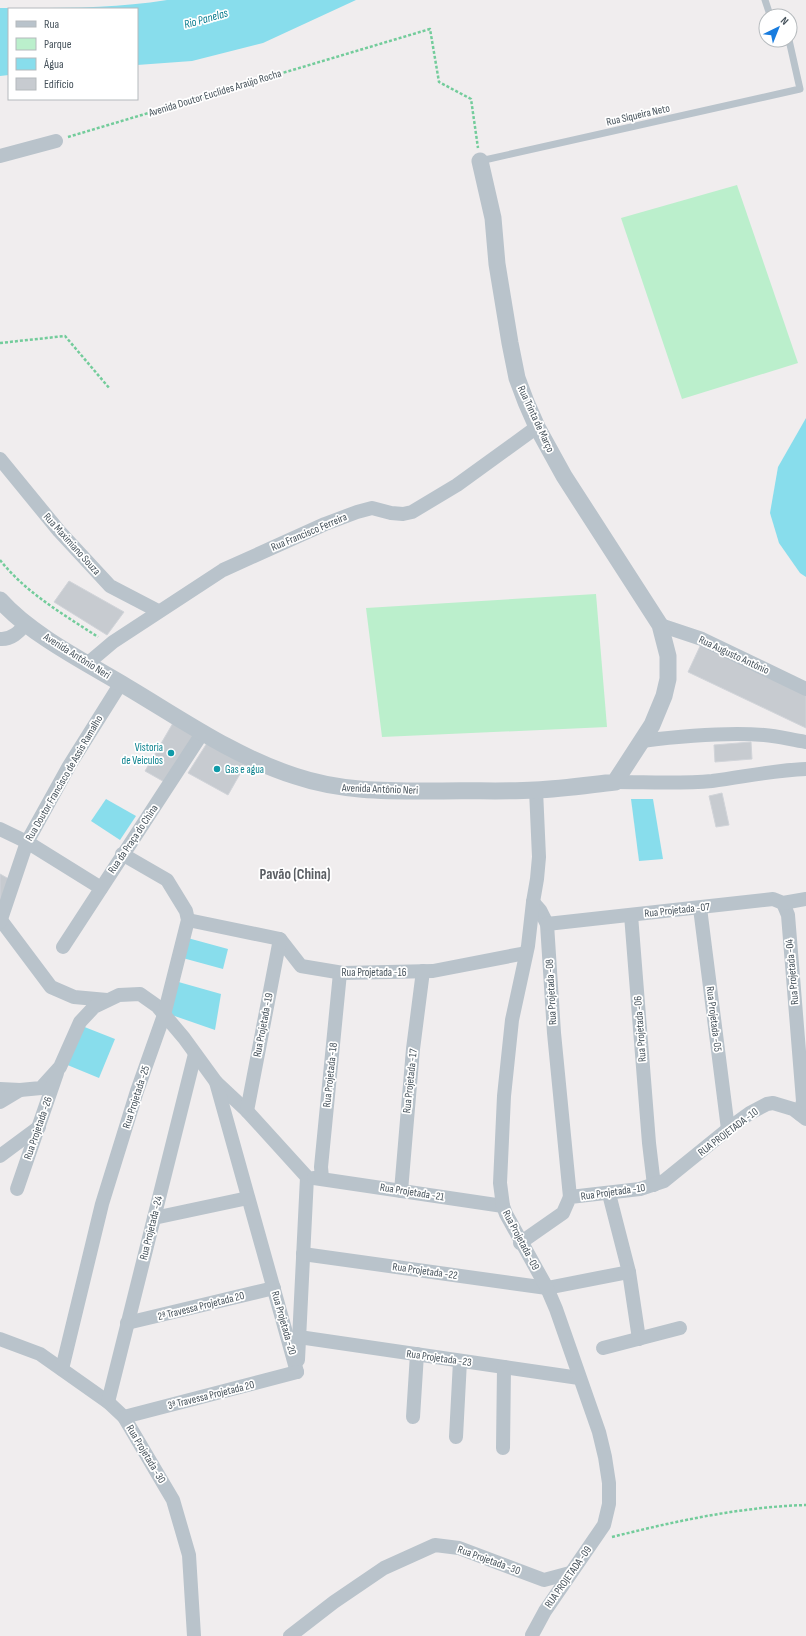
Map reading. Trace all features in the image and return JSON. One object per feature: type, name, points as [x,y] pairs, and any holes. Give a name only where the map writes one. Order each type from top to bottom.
[{"type":"street","points":[[0,156],[56,141]]},
{"type":"street","name":"Rua Trinta de Março","points":[[480,162],[492,218],[497,264],[517,378],[537,427],[564,476],[660,625]]},
{"type":"street","name":"Rua Francisco Ferreira","points":[[87,664],[109,645],[158,611],[223,570],[324,524],[357,512],[372,508],[397,514],[412,512],[457,485],[537,427]]},
{"type":"street","name":"Rua Maximiano Souza","points":[[0,459],[59,531],[106,581],[119,592],[158,611]]},
{"type":"street","name":"Avenida Antônio Neri","points":[[0,600],[20,630],[87,664],[203,732],[257,761],[294,776],[329,786],[392,791],[536,790],[615,782]]},
{"type":"street","points":[[615,782],[652,725],[664,696],[668,679],[668,656],[660,625]]},
{"type":"street","name":"Rua Augusto Antônio","points":[[660,625],[702,639],[806,690]]},
{"type":"street","points":[[0,639],[6,639],[20,630]]},
{"type":"street","points":[[0,650],[20,630]]},
{"type":"street","name":"Rua Doutor Francisco de Assis Ramalho","points":[[0,920],[27,842],[69,766],[121,683]]},
{"type":"street","name":"Rua da Praça do China","points":[[63,947],[122,854],[165,792],[203,732]]},
{"type":"street","points":[[642,741],[684,736],[732,734],[764,735],[806,742]]},
{"type":"street","points":[[615,782],[679,783],[712,781],[790,769],[806,769]]},
{"type":"street","points":[[532,902],[537,879],[539,856],[536,790]]},
{"type":"street","points":[[0,829],[27,842],[101,888]]},
{"type":"street","points":[[122,854],[167,880],[186,911],[188,920],[280,939]]},
{"type":"street","name":"Rua Projetada -07","points":[[547,924],[773,899],[783,903],[806,899]]},
{"type":"street","name":"Rua Projetada -08","points":[[532,902],[540,910],[547,924],[554,1033],[570,1197]]},
{"type":"street","name":"Rua Projetada -09","points":[[532,902],[532,918],[512,1020],[504,1096],[500,1151],[500,1183],[503,1206],[520,1243],[546,1288],[579,1378],[605,1457],[609,1483],[609,1504],[606,1520]]},
{"type":"street","name":"Rua Projetada -04","points":[[783,903],[788,915],[803,1116]]},
{"type":"street","name":"Rua Projetada -05","points":[[700,908],[728,1129]]},
{"type":"street","name":"Rua Projetada -06","points":[[631,915],[649,1143],[654,1186]]},
{"type":"street","points":[[0,920],[51,986],[74,997],[107,1000]]},
{"type":"street","name":"Rua Projetada -25","points":[[62,1369],[102,1204],[137,1091],[164,1015],[188,920]]},
{"type":"street","name":"Rua Projetada -16","points":[[280,939],[301,966],[340,972],[423,971],[526,953]]},
{"type":"street","name":"Rua Projetada -19","points":[[247,1111],[280,939]]},
{"type":"street","name":"Rua Projetada -17","points":[[401,1191],[412,1057],[423,971]]},
{"type":"street","name":"Rua Projetada -18","points":[[322,1178],[321,1167],[340,972]]},
{"type":"street","name":"Rua Projetada -20","points":[[107,1000],[119,996],[140,994],[157,1006],[216,1082],[297,1372]]},
{"type":"street","name":"Rua Projetada -26","points":[[17,1189],[60,1067],[80,1022],[94,1007],[107,1000]]},
{"type":"street","name":"Rua Projetada -24","points":[[108,1402],[195,1054]]},
{"type":"street","name":"Rua Projetada -26","points":[[20,1090],[41,1088],[60,1067]]},
{"type":"street","points":[[216,1082],[247,1111],[307,1177]]},
{"type":"street","points":[[0,1089],[20,1090]]},
{"type":"street","points":[[0,1102],[20,1090]]},
{"type":"street","name":"RUA PROJETADA -10","points":[[654,1186],[673,1175],[728,1129],[750,1113],[767,1104],[781,1105],[803,1116]]},
{"type":"street","points":[[0,1156],[38,1127]]},
{"type":"street","name":"Rua Projetada -20","points":[[297,1372],[307,1177]]},
{"type":"street","name":"Rua Projetada -21","points":[[307,1177],[322,1178],[503,1206]]},
{"type":"street","name":"Rua Projetada -10","points":[[520,1243],[563,1213],[570,1197],[609,1194],[654,1186]]},
{"type":"street","points":[[609,1194],[629,1272],[639,1339]]},
{"type":"street","points":[[154,1218],[248,1198]]},
{"type":"street","name":"Rua Projetada -22","points":[[303,1254],[546,1288],[629,1272]]},
{"type":"street","name":"2ª Travessa Projetada 20","points":[[127,1323],[274,1288]]},
{"type":"street","points":[[603,1348],[680,1328]]},
{"type":"street","name":"Rua Projetada -23","points":[[299,1337],[579,1378]]},
{"type":"street","name":"Rua Projetada -30","points":[[0,1339],[40,1354],[108,1402],[124,1417],[173,1500],[190,1555],[194,1636]]},
{"type":"street","points":[[413,1417],[416,1354]]},
{"type":"street","points":[[456,1437],[460,1361]]},
{"type":"street","points":[[503,1448],[504,1367]]},
{"type":"street","name":"3ª Travessa Projetada 20","points":[[124,1417],[297,1372]]},
{"type":"street","name":"RUA PROJETADA -09","points":[[532,1635],[545,1611],[593,1542],[606,1520]]},
{"type":"street","name":"Rua Projetada -30","points":[[290,1636],[334,1602],[384,1568],[435,1545],[459,1548],[544,1580],[570,1573]]},
{"type":"lane","name":"Rua Siqueira Neto","points":[[480,162],[800,89],[790,48]]},
{"type":"path","name":"Avenida Doutor Euclides Araújo Rocha","points":[[56,141],[430,29],[439,82],[471,99],[480,162]]},
{"type":"path","points":[[0,343],[65,336],[110,389]]},
{"type":"path","points":[[0,560],[39,598],[109,645]]},
{"type":"path","points":[[593,1542],[697,1516],[773,1506],[806,1505]]},
{"type":"green space","points":[[737,185],[798,363],[682,399],[621,218]]},
{"type":"green space","points":[[596,594],[607,727],[382,737],[366,608]]},
{"type":"water","name":"Rio Panelas","points":[[167,0],[356,0],[263,43],[192,61],[138,65],[138,8],[63,8],[146,3]]},
{"type":"water","points":[[0,8],[8,8],[8,75],[0,76]]},
{"type":"water","points":[[806,418],[806,577],[800,573],[779,543],[770,513],[778,467]]},
{"type":"water","points":[[106,799],[136,816],[120,840],[91,821]]},
{"type":"water","points":[[631,799],[653,799],[663,859],[639,861]]},
{"type":"water","points":[[184,937],[228,949],[223,969],[179,957]]},
{"type":"water","points":[[175,981],[221,994],[215,1030],[166,1013]]},
{"type":"water","points":[[82,1026],[115,1039],[99,1078],[65,1064]]},
{"type":"building","points":[[69,581],[124,612],[107,635],[54,602]]},
{"type":"building","points":[[702,642],[806,692],[806,728],[688,672]]},
{"type":"building","name":"Vistoria de Veiculos","points":[[173,723],[197,736],[168,784],[145,771]]},
{"type":"building","points":[[751,742],[752,759],[715,762],[714,745]]},
{"type":"building","name":"Gas e agua","points":[[207,743],[245,765],[228,795],[188,773]]},
{"type":"building","points":[[722,793],[729,825],[716,827],[709,796]]},
{"type":"building","points":[[0,874],[9,879],[0,907]]},
{"type":"place","name":"Vistoria de Veiculos","points":[[171,753]]},
{"type":"place","name":"Gas e agua","points":[[217,769]]},
{"type":"district","name":"Pavão (China)","points":[[295,874]]}]
